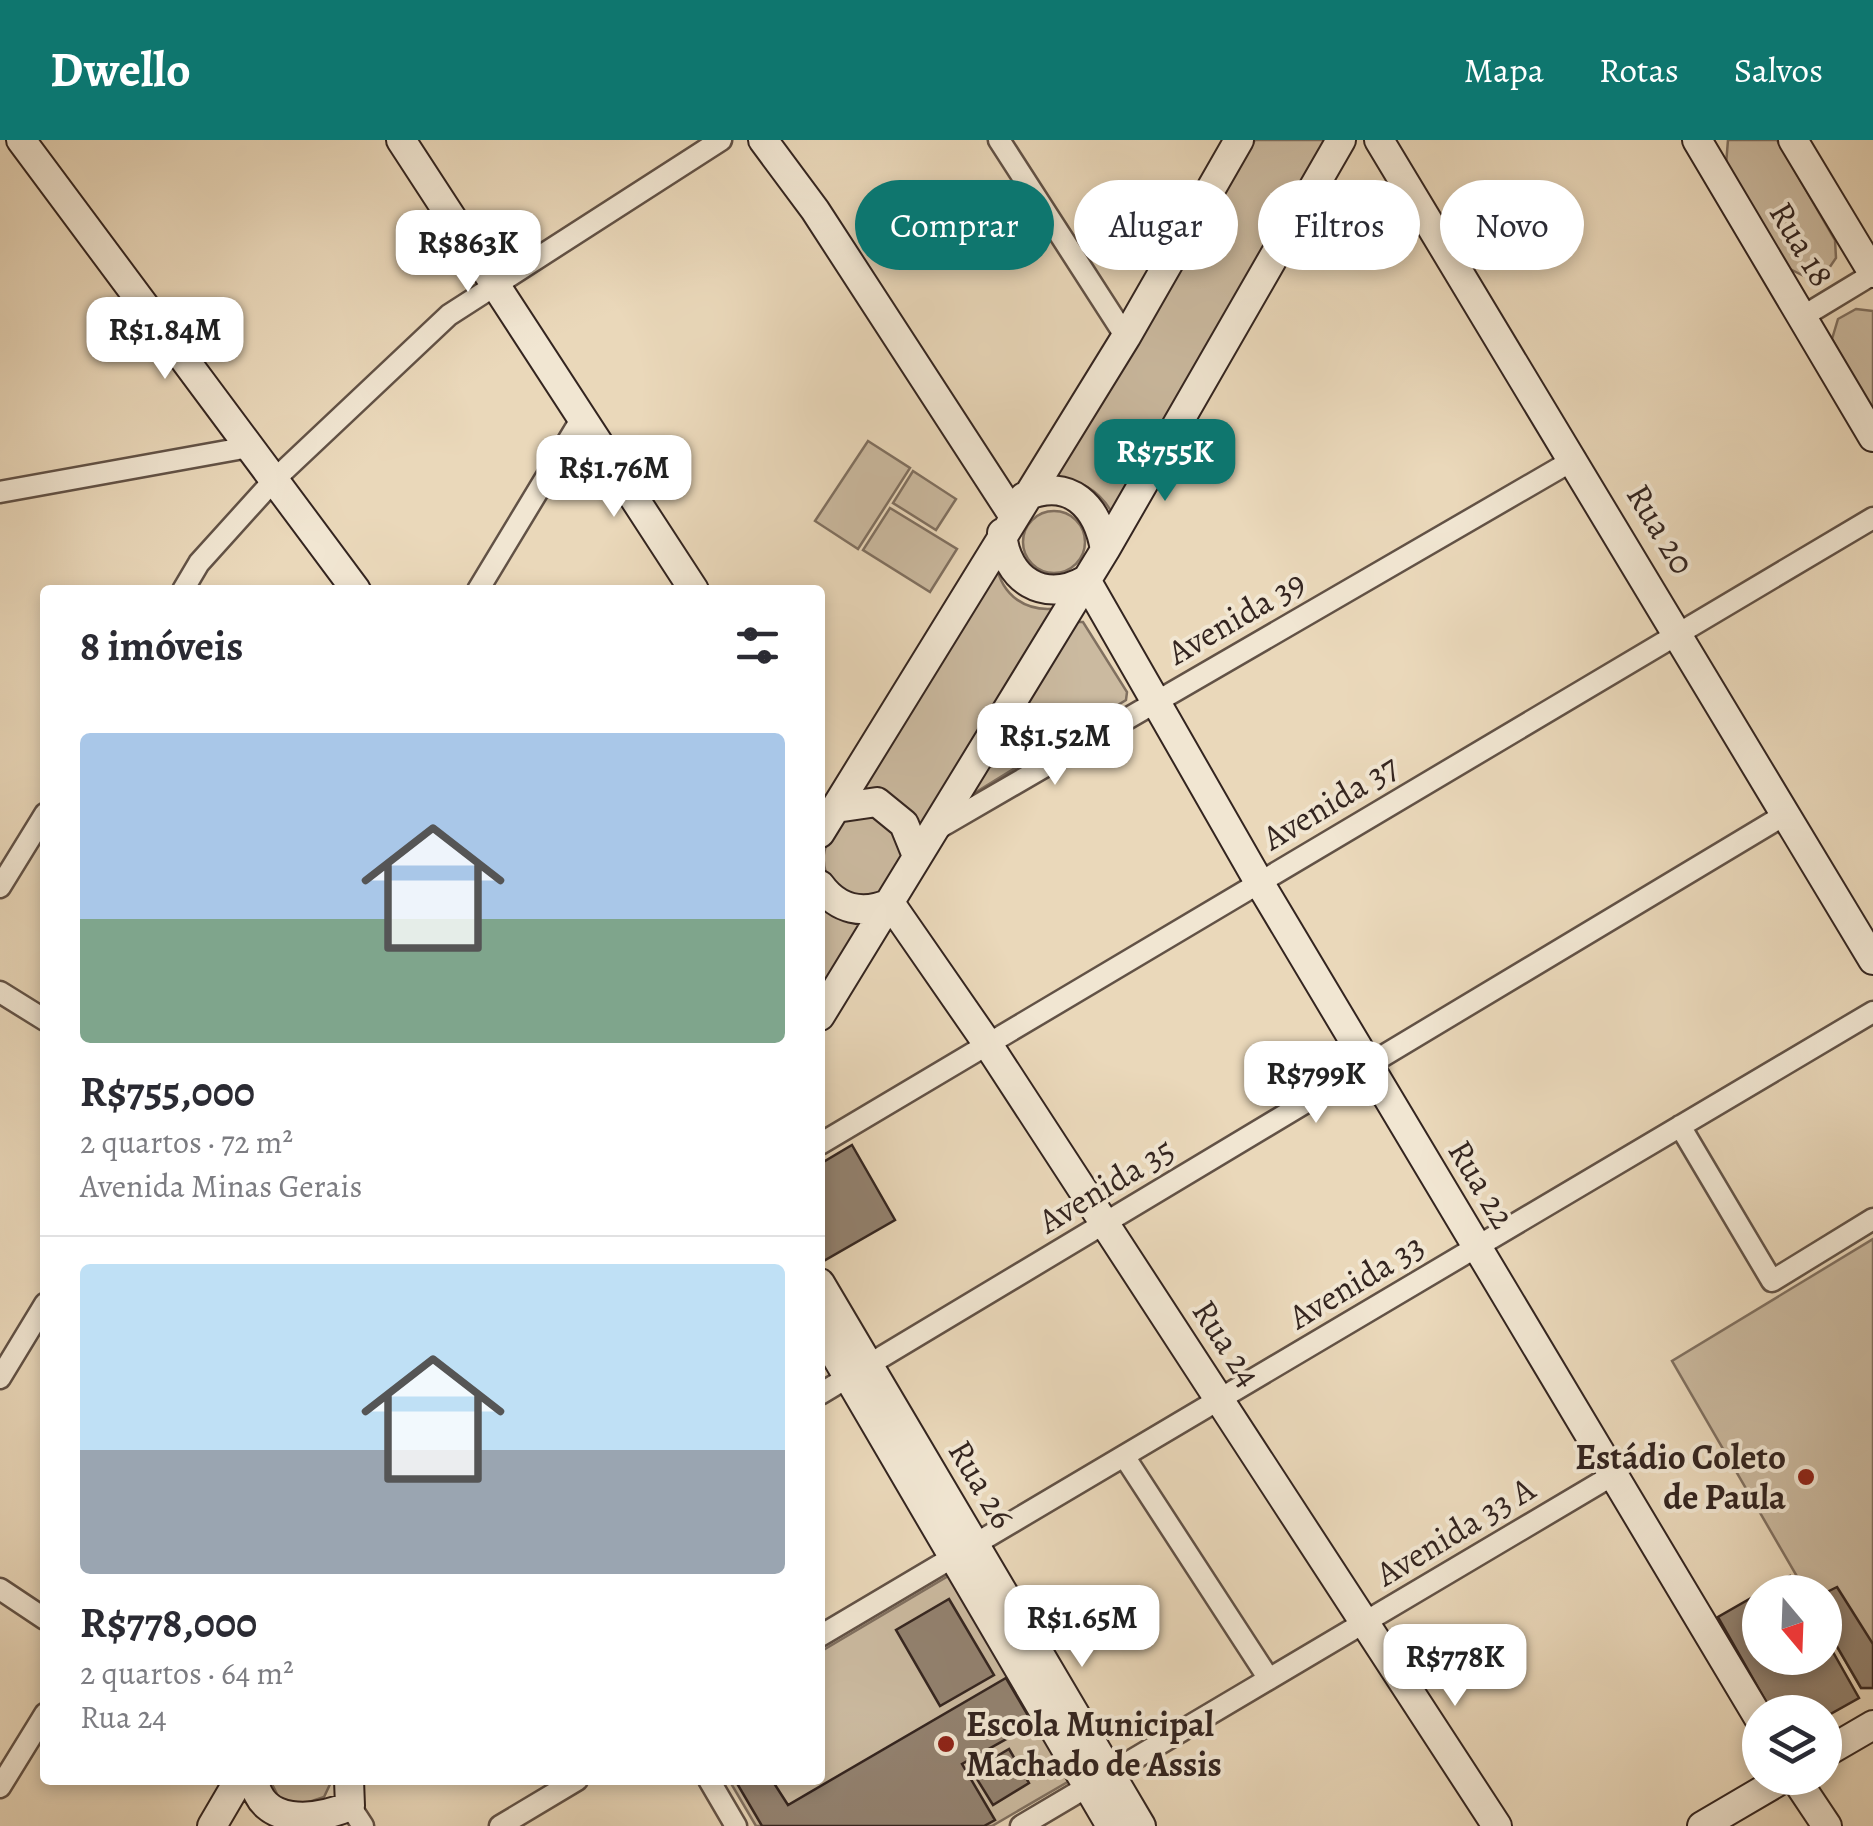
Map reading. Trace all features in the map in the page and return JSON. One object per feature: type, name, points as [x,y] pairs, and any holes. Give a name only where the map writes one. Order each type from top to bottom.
[{"type":"street","points":[[21,140],[352,585]]},
{"type":"street","points":[[401,140],[691,585]]},
{"type":"street","points":[[186,585],[199,563],[274,480],[450,315],[720,140]]},
{"type":"street","points":[[763,140],[815,210],[1013,515],[1006,558],[1028,583],[1060,591],[1086,580]]},
{"type":"street","points":[[999,140],[1126,337]]},
{"type":"street","points":[[825,825],[1126,337],[1239,140]]},
{"type":"street","points":[[825,1008],[1105,550],[1341,140]]},
{"type":"street","name":"Rua 20","points":[[1380,140],[1873,960]]},
{"type":"street","name":"Rua 18","points":[[1698,140],[1873,437]]},
{"type":"street","name":"Rua 18","points":[[1793,140],[1873,273]]},
{"type":"street","points":[[1802,316],[1873,273]]},
{"type":"street","points":[[481,585],[582,418]]},
{"type":"street","points":[[0,492],[249,447]]},
{"type":"street","name":"Avenida 39","points":[[924,845],[1155,701],[1575,460]]},
{"type":"street","points":[[1013,515],[1047,490],[1080,498],[1096,516],[1105,550]]},
{"type":"street","name":"Avenida 37","points":[[825,1141],[1873,518]]},
{"type":"street","name":"Rua 22","points":[[1086,580],[1259,882],[1745,1695]]},
{"type":"street","points":[[825,792],[836,808]]},
{"type":"street","points":[[836,808],[877,802],[924,845]]},
{"type":"street","name":"Avenida 35","points":[[825,1391],[1786,814]]},
{"type":"street","points":[[0,887],[40,822]]},
{"type":"street","points":[[825,889],[846,907],[876,909],[890,904]]},
{"type":"street","name":"Rua 24","points":[[890,904],[988,1043],[1497,1826]]},
{"type":"street","points":[[0,992],[40,1017]]},
{"type":"street","name":"Avenida 33","points":[[825,1633],[1873,1012]]},
{"type":"street","points":[[1680,1126],[1772,1281],[1873,1219]]},
{"type":"street","name":"Rua 26","points":[[825,1295],[858,1371],[1099,1780],[1141,1826]]},
{"type":"street","points":[[0,1378],[40,1312]]},
{"type":"street","name":"Rua 26","points":[[825,1335],[858,1371]]},
{"type":"street","points":[[1124,1456],[1269,1679]]},
{"type":"street","name":"Avenida 33 A","points":[[1021,1826],[1613,1475]]},
{"type":"street","points":[[0,1589],[40,1616]]},
{"type":"street","points":[[0,1787],[40,1722]]},
{"type":"street","points":[[1842,1743],[1873,1725]]},
{"type":"street","name":"Rua 26","points":[[1099,1780],[1111,1826]]},
{"type":"street","points":[[212,1826],[236,1785]]},
{"type":"street","points":[[256,1785],[262,1804],[293,1822],[311,1822],[349,1810],[362,1785]]},
{"type":"street","points":[[500,1826],[569,1785]]},
{"type":"street","points":[[712,1785],[736,1826]]},
{"type":"street","points":[[1702,1826],[1755,1795]]},
{"type":"street","points":[[1806,1795],[1827,1826]]},
{"type":"shaded area","points":[[1255,140],[1345,140],[1321,180],[1258,180],[1258,270],[1266,270],[1115,518],[1088,487],[1048,478],[1175,270],[1238,270],[1238,180],[1231,180]]},
{"type":"shaded area","points":[[1728,140],[1777,140],[1835,240],[1836,258],[1825,274],[1806,277],[1790,269],[1726,165]]},
{"type":"shaded area","points":[[1856,309],[1873,311],[1873,411],[1832,339],[1838,319]]},
{"type":"shaded area","points":[[868,441],[910,468],[858,549],[815,521]]},
{"type":"shaded area","points":[[913,471],[956,499],[936,530],[893,503]]},
{"type":"shaded area","points":[[890,508],[957,549],[930,592],[863,550]]},
{"type":"shaded area","points":[[1054,511],[1076,520],[1085,542],[1076,564],[1054,573],[1032,564],[1023,542],[1032,520]]},
{"type":"shaded area","points":[[996,564],[1004,585],[1017,600],[1036,608],[1059,608],[921,834],[855,794]]},
{"type":"shaded area","points":[[1075,622],[1083,622],[1127,692],[1126,700],[968,797]]},
{"type":"shaded area","points":[[871,810],[898,826],[904,861],[877,895],[860,898],[834,891],[825,871],[825,852],[840,819]]},
{"type":"shaded area","points":[[825,900],[872,915],[825,990]]},
{"type":"shaded area","name":"Estádio Coleto de Paula","points":[[1873,1239],[1873,1688],[1861,1688],[1842,1655],[1842,1575],[1796,1575],[1672,1361]]},
{"type":"shaded area","points":[[950,1575],[1071,1780],[992,1826],[756,1826],[732,1785],[825,1785],[825,1649]]},
{"type":"shaded area","points":[[272,1785],[330,1785],[324,1797],[297,1806],[279,1798]]},
{"type":"building","points":[[852,1145],[895,1220],[825,1260],[825,1161]]},
{"type":"building","points":[[1842,1595],[1873,1644],[1873,1688],[1861,1688],[1842,1655]]},
{"type":"building","points":[[949,1599],[994,1675],[940,1706],[896,1630]]},
{"type":"building","points":[[1742,1603],[1742,1659],[1718,1617]]},
{"type":"building","points":[[1842,1668],[1859,1698],[1842,1708],[1842,1695],[1762,1695],[1751,1675],[1842,1675]]},
{"type":"building","name":"Escola Municipal Machado de Assis","points":[[1006,1678],[1033,1724],[962,1764],[995,1820],[984,1826],[762,1826],[738,1785],[775,1785],[788,1805]]},
{"type":"building","points":[[1009,1749],[1029,1783],[993,1805],[972,1771]]},
{"type":"place","name":"Estádio Coleto de Paula","points":[[1806,1477]]},
{"type":"place","name":"Escola Municipal Machado de Assis","points":[[946,1744]]}]
